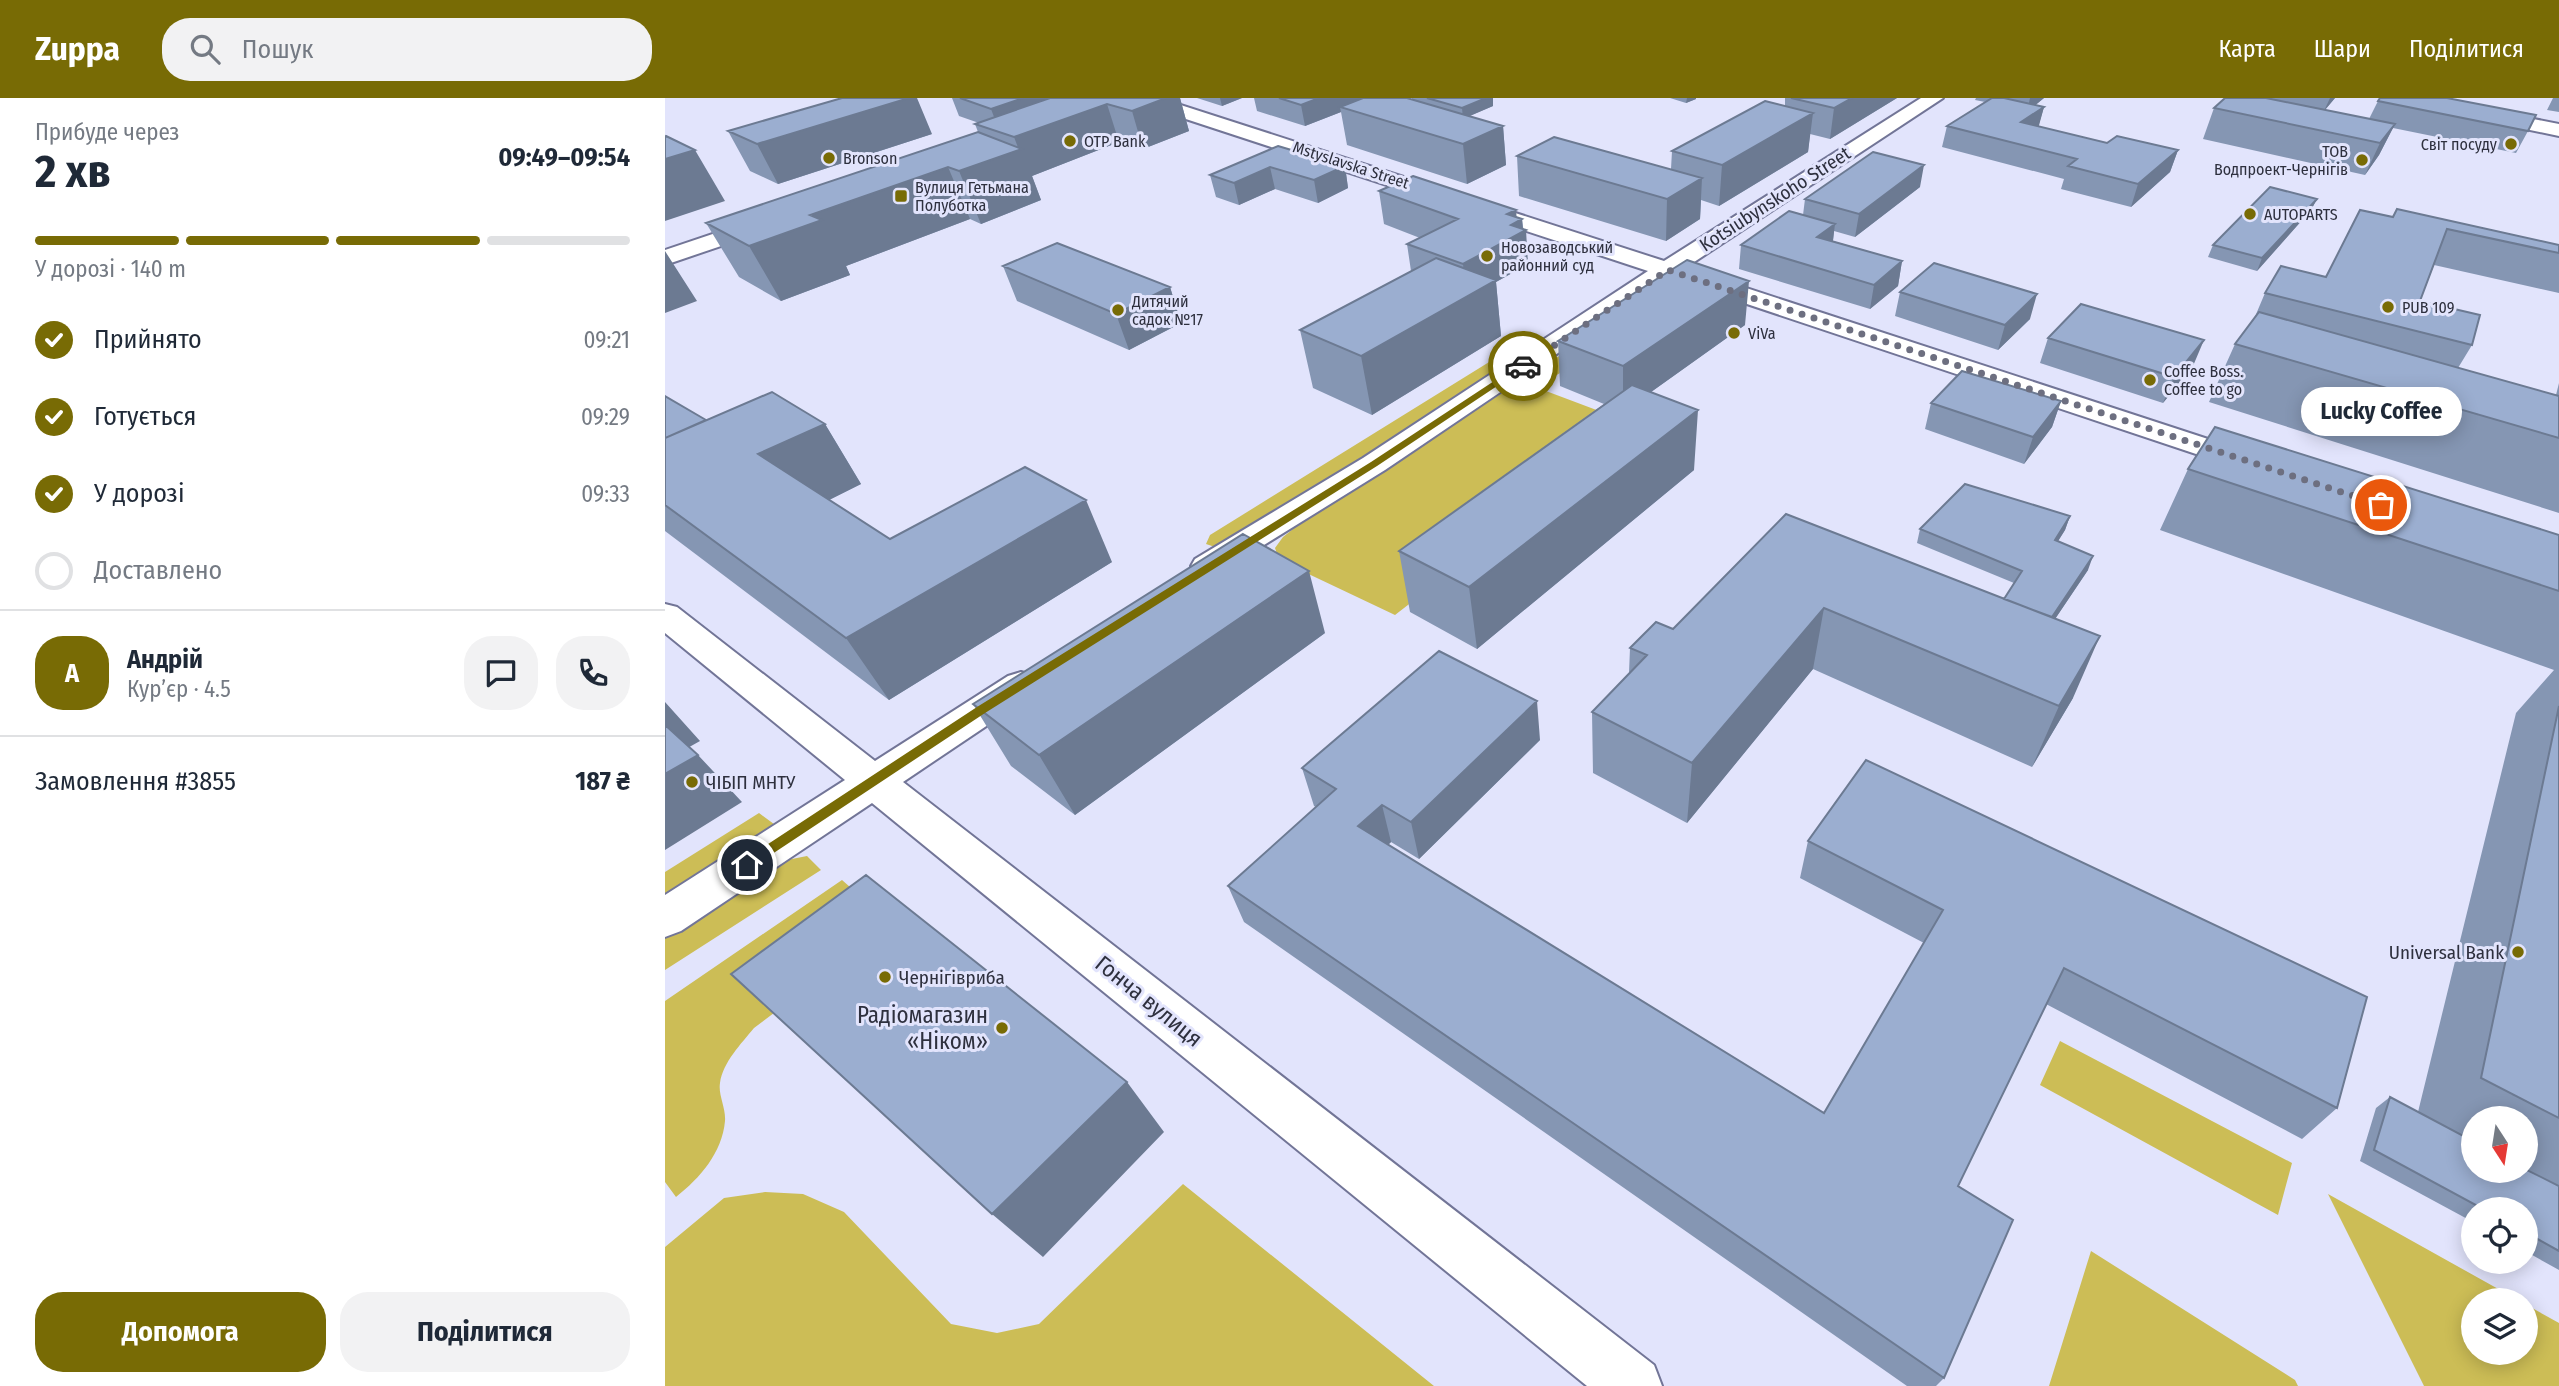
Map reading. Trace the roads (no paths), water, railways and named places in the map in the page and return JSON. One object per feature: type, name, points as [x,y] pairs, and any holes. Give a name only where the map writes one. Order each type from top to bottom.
[{"type":"street","name":"Kotsiubynskoho Street","points":[[1188,578],[1374,464],[1741,220],[1934,98]]},
{"type":"street","points":[[2399,98],[2559,130]]},
{"type":"street","name":"Mstyslavska Street","points":[[1133,99],[1668,270],[2283,473]]},
{"type":"street","points":[[665,258],[784,217]]},
{"type":"street","name":"Гонча вулиця","points":[[665,615],[1263,1094],[1633,1386]]},
{"type":"street","points":[[665,918],[1050,666]]},
{"type":"place","name":"OTP Bank","points":[[1070,141]]},
{"type":"place","name":"Світ посуду","points":[[2511,144]]},
{"type":"place","name":"Bronson","points":[[829,158]]},
{"type":"place","name":"ТОВ Водпроект-Чернігів","points":[[2362,160]]},
{"type":"place","name":"Вулиця Гетьмана Полуботка","points":[[901,196]]},
{"type":"place","name":"AUTOPARTS","points":[[2250,214]]},
{"type":"place","name":"Новозаводський районний суд","points":[[1487,256]]},
{"type":"place","name":"PUB 109","points":[[2388,307]]},
{"type":"place","name":"Дитячий садок №17","points":[[1118,310]]},
{"type":"place","name":"ViVa","points":[[1734,333]]},
{"type":"place","name":"Coffee Boss. Coffee to go","points":[[2150,380]]},
{"type":"place","name":"Lucky Coffee","points":[[2381,505]]},
{"type":"place","name":"ЧІБІП МНТУ","points":[[692,782]]},
{"type":"place","name":"Universal Bank","points":[[2518,952]]},
{"type":"place","name":"Чернігівриба","points":[[885,977]]},
{"type":"place","name":"Радіомагазин «Ніком»","points":[[1002,1028]]}]
